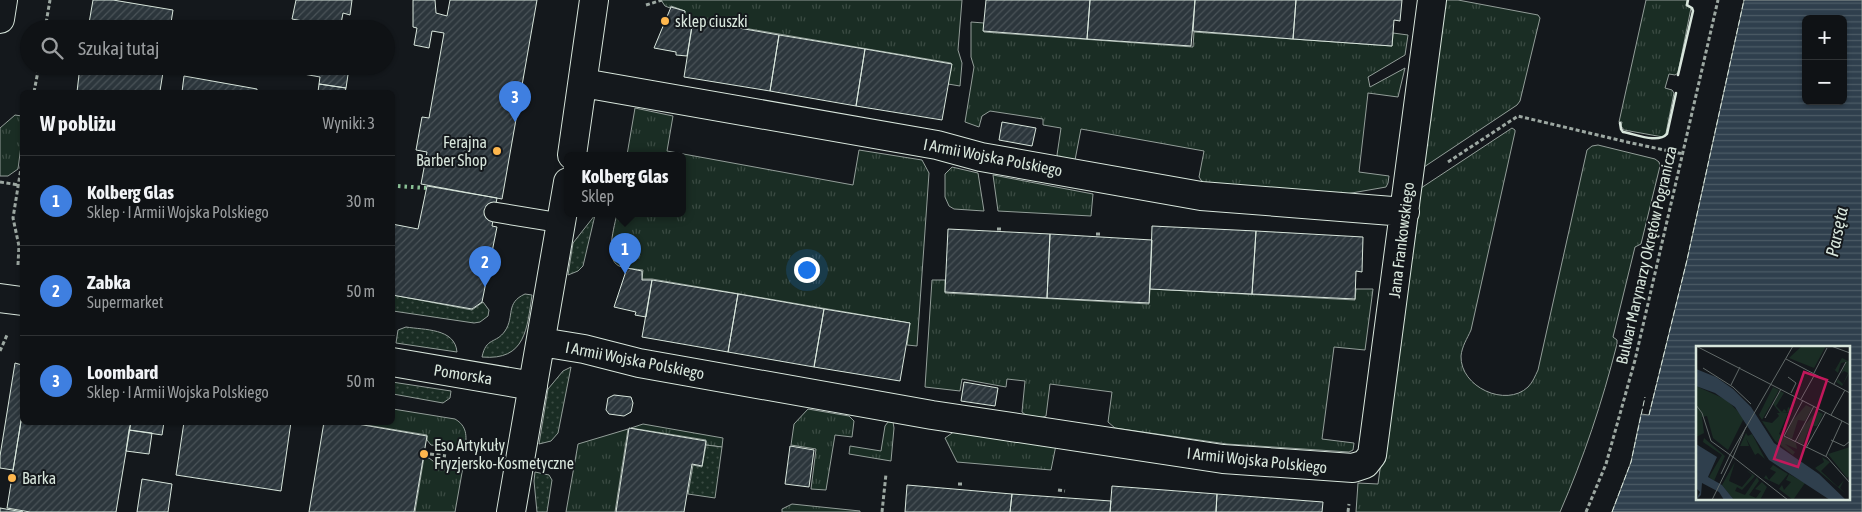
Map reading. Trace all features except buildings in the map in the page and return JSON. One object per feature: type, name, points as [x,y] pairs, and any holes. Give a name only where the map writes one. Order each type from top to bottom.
[{"type":"street","points":[[0,19],[3,0]]},
{"type":"street","points":[[572,152],[594,0]]},
{"type":"street","name":"Jana Frankowskiego","points":[[1353,468],[1365,464],[1372,455],[1432,0]]},
{"type":"street","name":"I Armii Wojska Polskiego","points":[[583,83],[937,145],[981,157],[1201,196],[1406,200]]},
{"type":"street","points":[[511,512],[564,205]]},
{"type":"street","points":[[0,298],[20,301]]},
{"type":"street","name":"I Armii Wojska Polskiego","points":[[541,342],[584,349],[639,363],[932,415],[1223,459],[1353,468]]},
{"type":"street","name":"Pomorska","points":[[395,363],[533,386]]},
{"type":"lane","points":[[494,212],[561,223]]},
{"type":"path","points":[[47,20],[50,0]]},
{"type":"path","points":[[646,5],[662,0]]},
{"type":"path","name":"Bulwar Marynarzy Okrętów Pogranicza","points":[[1586,512],[1606,464],[1635,360],[1718,0]]},
{"type":"path","points":[[34,90],[37,75]]},
{"type":"path","points":[[1406,200],[1518,116],[1683,154]]},
{"type":"path","points":[[18,269],[19,246],[13,218],[20,177]]},
{"type":"path","points":[[0,182],[19,185]]},
{"type":"path","points":[[997,229],[1002,229]]},
{"type":"path","points":[[1096,234],[1102,234]]},
{"type":"path","points":[[430,454],[446,456]]},
{"type":"path","points":[[882,512],[886,474]]},
{"type":"path","points":[[1058,490],[1065,491]]},
{"type":"green space","points":[[661,0],[962,0],[958,50],[962,63],[960,86],[948,84],[951,63],[684,18],[685,11],[665,6]]},
{"type":"green space","points":[[1445,0],[1458,0],[1538,15],[1540,18],[1520,101],[1517,105],[1421,169]]},
{"type":"green space","points":[[1646,0],[1687,0],[1686,6],[1691,8],[1678,73],[1675,75],[1669,74],[1665,88],[1672,90],[1674,93],[1666,133],[1663,137],[1624,130],[1621,126],[1622,122],[1619,122]]},
{"type":"green space","points":[[971,22],[984,23],[984,32],[1193,47],[1194,32],[1392,46],[1393,33],[1408,35],[1405,55],[1368,77],[1370,87],[1405,68],[1398,97],[1368,93],[1359,172],[1389,176],[1388,183],[1386,187],[1346,194],[1203,183],[1199,177],[1204,151],[1081,129],[1075,160],[1060,159],[1057,155],[1061,128],[1043,125],[1043,119],[990,111],[982,116],[979,127],[965,122],[974,67],[971,57]]},
{"type":"green space","points":[[635,108],[673,116],[667,151],[672,152],[628,152]]},
{"type":"green space","points":[[15,115],[20,116],[18,169],[8,176],[0,176],[0,128]]},
{"type":"green space","points":[[1512,128],[1515,132],[1471,330],[1461,356],[1463,367],[1468,377],[1476,385],[1497,395],[1519,393],[1530,385],[1538,370],[1587,150],[1592,146],[1598,145],[1655,159],[1659,162],[1660,166],[1641,244],[1635,247],[1613,337],[1617,340],[1617,344],[1599,409],[1569,491],[1560,512],[1356,512],[1358,483],[1378,484],[1418,190]]},
{"type":"green space","points":[[859,150],[922,160],[929,173],[917,346],[907,345],[910,323],[652,279],[642,279],[643,270],[619,266],[615,262],[611,249],[616,217],[686,217],[686,154],[853,185]]},
{"type":"green space","points":[[952,167],[978,173],[984,211],[954,209],[949,206],[945,197],[945,174]]},
{"type":"green space","points":[[993,175],[1093,194],[1091,216],[998,211]]},
{"type":"green space","points":[[595,217],[583,266],[578,271],[568,275],[573,243]]},
{"type":"green space","points":[[932,280],[945,280],[945,293],[1149,304],[1150,289],[1355,300],[1356,289],[1373,289],[1365,350],[1334,347],[1322,439],[1354,443],[1353,450],[1349,452],[1227,444],[1115,428],[1108,422],[1112,392],[1050,384],[1046,416],[1037,418],[1022,412],[1025,381],[1007,379],[1006,387],[962,379],[960,391],[925,387]]},
{"type":"green space","points":[[525,294],[532,295],[526,330],[522,340],[508,354],[497,357],[482,357],[486,346],[505,331],[515,301]]},
{"type":"green space","points":[[395,295],[472,310],[483,302],[489,310],[488,316],[480,322],[474,323],[395,311]]},
{"type":"green space","points":[[406,327],[445,334],[455,344],[457,352],[396,343],[398,330]]},
{"type":"green space","points":[[571,367],[558,433],[551,441],[539,444],[548,389],[563,371]]},
{"type":"green space","points":[[395,382],[451,391],[450,398],[443,403],[395,394]]},
{"type":"green space","points":[[395,409],[455,419],[464,428],[465,449],[431,445],[427,440],[427,435],[366,425],[395,425]]},
{"type":"green space","points":[[808,409],[849,416],[854,421],[852,437],[835,435],[826,490],[811,489],[816,449],[791,445],[794,424]]},
{"type":"green space","points":[[888,422],[893,422],[894,428],[891,461],[849,454],[850,446],[881,451],[885,426]]},
{"type":"green space","points":[[643,424],[723,438],[722,447],[706,445],[706,440],[631,428]]},
{"type":"green space","points":[[628,429],[615,512],[566,512],[578,444]]},
{"type":"green space","points":[[955,431],[1056,445],[1051,470],[957,462],[945,438]]},
{"type":"green space","points":[[706,445],[722,447],[715,498],[688,494],[693,465],[702,467]]},
{"type":"green space","points":[[424,457],[437,464],[463,467],[455,512],[415,512]]},
{"type":"green space","points":[[535,472],[549,475],[552,480],[547,512],[537,512]]},
{"type":"green space","points":[[792,504],[860,512],[782,512],[782,509]]},
{"type":"water","name":"Parsęta","points":[[1744,0],[1862,0],[1862,512],[1612,512],[1631,462],[1641,414],[1649,415],[1687,260]]},
{"type":"hedge","points":[[398,186],[426,188]]},
{"type":"fence","points":[[1649,415],[1687,260],[1744,0]]},
{"type":"fence","points":[[1612,512],[1631,462],[1645,397]]},
{"type":"wall","points":[[1678,75],[1693,11],[1687,5],[1688,0]]},
{"type":"wall","points":[[1620,123],[1623,132],[1652,138],[1663,137],[1667,134],[1676,93]]},
{"type":"place","name":"sklep ciuszki","points":[[665,21]]},
{"type":"place","name":"Loombard","points":[[515,122]]},
{"type":"place","name":"Ferajna Barber Shop","points":[[497,151]]},
{"type":"place","name":"Kolberg Glas","points":[[625,274]]},
{"type":"place","name":"Zabka","points":[[485,287]]},
{"type":"place","name":"Eso Artykuły Fryzjersko-Kosmetyczne","points":[[424,454]]},
{"type":"place","name":"Barka","points":[[12,478]]}]
